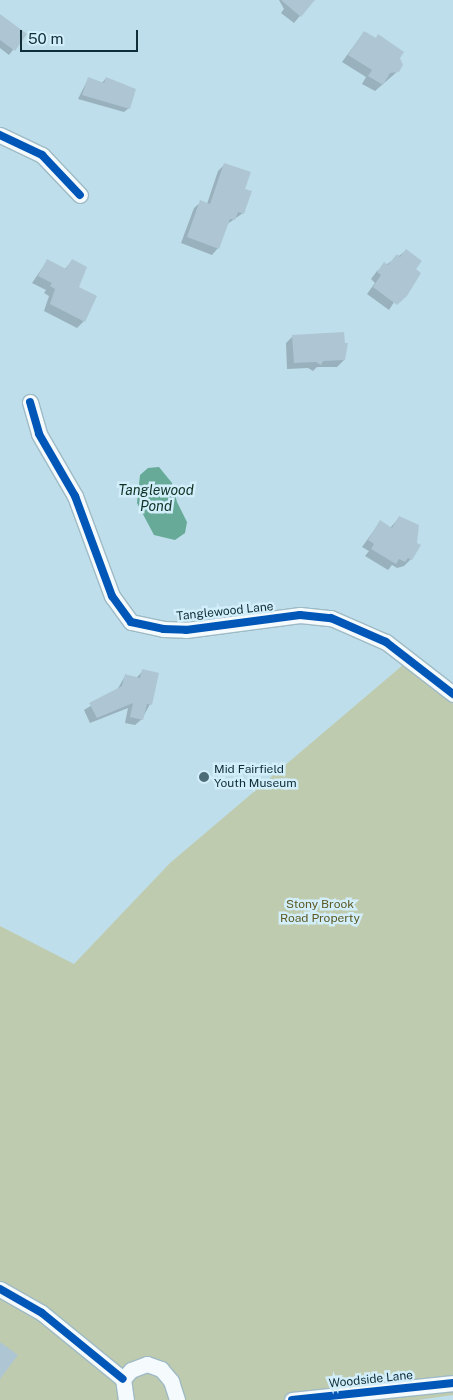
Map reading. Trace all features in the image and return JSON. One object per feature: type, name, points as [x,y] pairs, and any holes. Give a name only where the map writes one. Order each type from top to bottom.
[{"type":"street","points":[[0,135],[42,155],[80,195]]},
{"type":"street","name":"Tanglewood Lane","points":[[30,402],[40,434],[75,496],[112,596],[131,622],[180,630],[300,615],[330,618],[378,637],[453,694]]},
{"type":"street","points":[[0,1289],[42,1313],[123,1379],[126,1400]]},
{"type":"street","points":[[123,1379],[138,1366],[154,1366],[172,1381],[177,1400]]},
{"type":"street","name":"Woodside Lane","points":[[292,1400],[453,1383]]},
{"type":"green space","name":"Stony Brook Road Property","points":[[410,659],[453,689],[453,1395],[418,1400],[0,1400],[0,926],[74,964],[170,863]]},
{"type":"water","name":"Tanglewood Pond","points":[[159,467],[172,483],[177,502],[187,522],[185,533],[175,540],[154,535],[137,503],[140,475],[148,468]]},
{"type":"building","points":[[281,0],[315,0],[301,17]]},
{"type":"building","points":[[0,14],[27,34],[15,51],[0,40]]},
{"type":"building","points":[[364,31],[376,38],[378,34],[404,52],[400,58],[403,65],[399,72],[390,73],[383,85],[368,76],[372,70],[348,55]]},
{"type":"building","points":[[88,77],[104,83],[106,77],[136,89],[130,109],[82,95]]},
{"type":"building","points":[[224,163],[251,172],[245,189],[252,191],[244,214],[238,212],[235,220],[230,219],[219,249],[187,237],[200,200],[210,204]]},
{"type":"building","points":[[406,249],[422,261],[416,269],[421,273],[407,296],[397,305],[373,287],[381,275],[377,272],[384,262],[388,265],[397,254],[400,257]]},
{"type":"building","points":[[47,259],[66,269],[72,259],[87,267],[79,287],[97,296],[85,322],[50,304],[55,289],[50,286],[52,283],[38,276]]},
{"type":"building","points":[[344,332],[345,343],[348,343],[345,360],[323,361],[321,365],[316,362],[294,363],[292,335]]},
{"type":"building","points":[[399,516],[419,525],[417,543],[421,545],[412,560],[408,558],[405,562],[399,559],[396,564],[371,549],[374,544],[368,540],[380,520],[392,528]]},
{"type":"building","points":[[142,669],[159,673],[152,705],[147,704],[143,720],[130,717],[133,703],[97,718],[89,703],[122,686],[125,674],[140,678]]},
{"type":"building","points":[[0,1342],[18,1355],[0,1379]]},
{"type":"cycle path","points":[[0,135],[42,155],[80,195]]},
{"type":"cycle path","points":[[30,402],[39,434],[75,496],[112,596],[131,622],[163,629],[186,630],[300,615],[331,618],[386,642],[453,694]]},
{"type":"cycle path","points":[[0,1289],[42,1313],[123,1379]]},
{"type":"cycle path","points":[[292,1400],[453,1383]]},
{"type":"place","name":"Mid Fairfield Youth Museum","points":[[204,777]]}]
